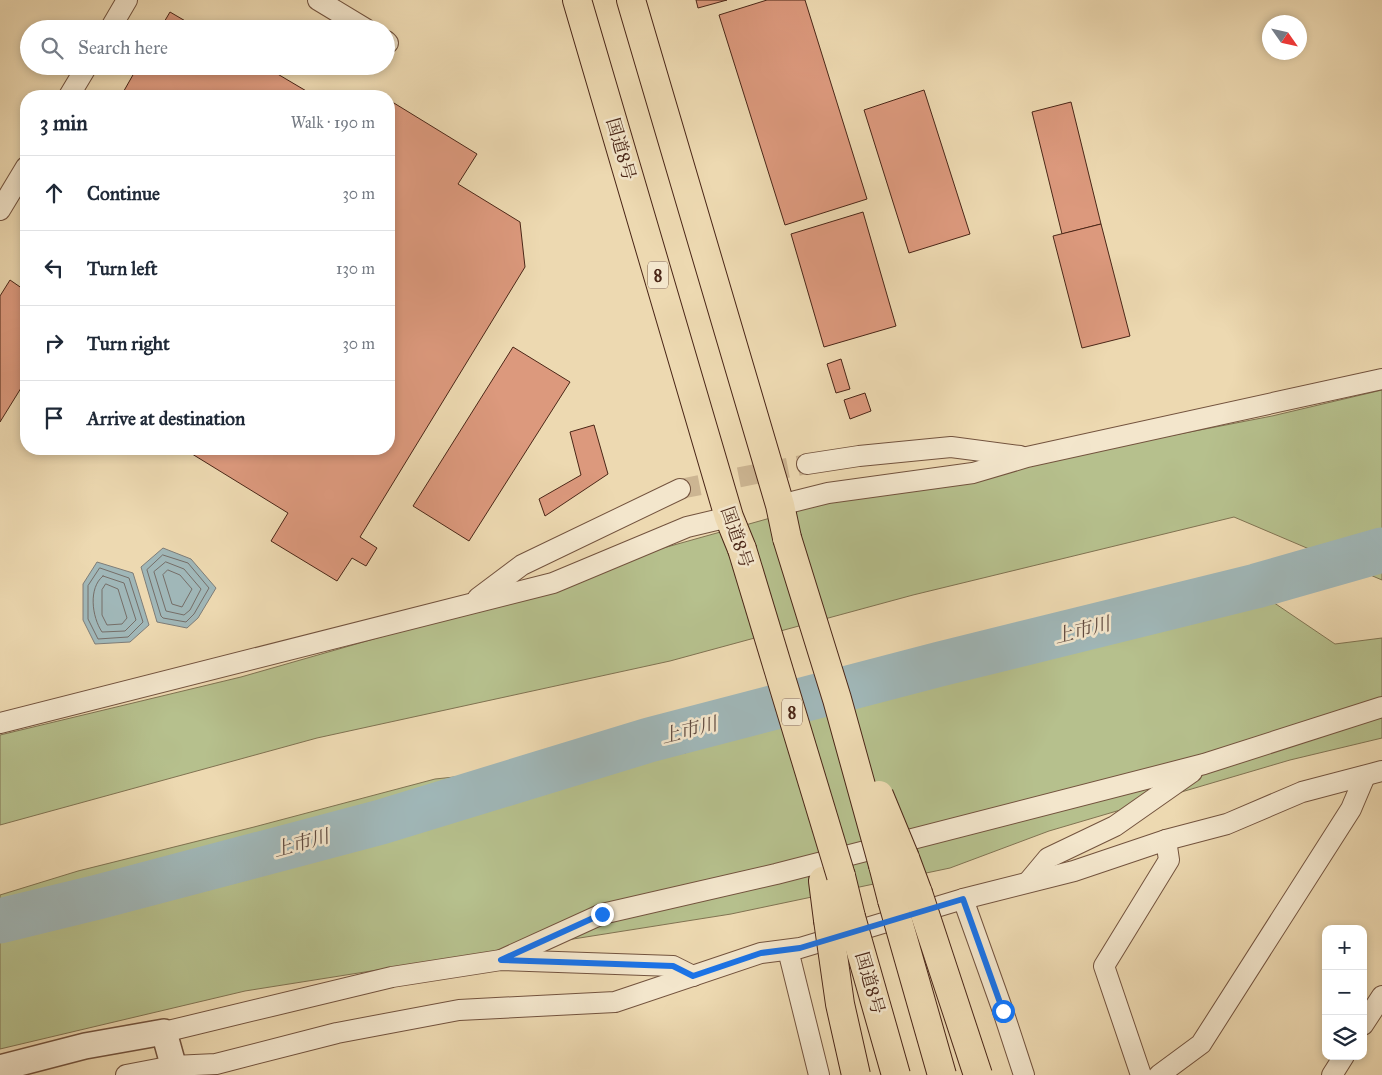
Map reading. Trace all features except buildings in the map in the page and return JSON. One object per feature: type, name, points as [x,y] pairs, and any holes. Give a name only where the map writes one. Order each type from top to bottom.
[{"type":"highway","name":"国道8号","points":[[577,0],[729,517],[742,549],[792,711],[832,878],[839,918],[896,1075]]},
{"type":"highway","points":[[631,0],[837,700],[894,861],[918,893],[978,1075]]},
{"type":"highway","points":[[894,861],[892,900],[942,1075]]},
{"type":"highway","name":"8","points":[[839,918],[840,1004],[856,1075]]},
{"type":"street","points":[[115,20],[127,0]]},
{"type":"street","points":[[318,0],[351,20]]},
{"type":"street","points":[[73,90],[82,75]]},
{"type":"street","points":[[0,210],[20,177]]},
{"type":"street","points":[[780,505],[828,493],[973,473],[1027,457],[1382,379]]},
{"type":"street","points":[[807,464],[859,456],[951,447],[1027,457]]},
{"type":"street","points":[[470,604],[522,565],[680,489]]},
{"type":"street","points":[[0,723],[553,583],[687,527],[729,517]]},
{"type":"street","points":[[501,960],[602,914],[776,874],[1204,764],[1382,707]]},
{"type":"street","points":[[1028,882],[1048,858],[1115,826],[1204,764]]},
{"type":"street","points":[[126,1075],[174,1071],[216,1064],[338,1033],[459,1010],[615,1002],[761,953],[800,948],[963,899],[1074,871],[1166,840],[1227,824],[1302,792],[1373,773]]},
{"type":"street","points":[[1159,1075],[1200,1044],[1373,773]]},
{"type":"street","points":[[1141,1075],[1104,966],[1169,860],[1166,840]]},
{"type":"street","points":[[963,899],[1024,1075]]},
{"type":"street","points":[[788,950],[818,1075]]},
{"type":"street","points":[[0,1068],[85,1046],[164,1032],[392,976],[501,960],[673,966],[693,976]]},
{"type":"street","points":[[1367,1019],[1382,996]]},
{"type":"street","points":[[164,1032],[174,1071]]},
{"type":"street","points":[[1332,1075],[1341,1060]]},
{"type":"green space","points":[[1382,390],[1382,580],[1234,517],[913,595],[670,661],[317,738],[0,825],[0,735],[241,677],[461,614],[649,552],[824,503],[1272,416]]},
{"type":"green space","points":[[1261,594],[1335,644],[1382,638],[1382,738],[1290,760],[1049,831],[950,868],[731,914],[245,991],[0,1049],[0,895],[78,871],[435,779],[685,753],[907,664]]},
{"type":"water","points":[[163,548],[191,559],[216,588],[198,618],[187,628],[157,622],[141,567]]},
{"type":"water","points":[[97,562],[133,573],[149,625],[130,642],[95,644],[83,620],[83,584]]},
{"type":"waterway","name":"上市川","points":[[0,921],[381,822],[649,740],[940,664],[1256,586],[1382,550]]},
{"type":"tunnel","points":[[680,489],[807,464]]},
{"type":"route","points":[[602,914],[501,960],[673,966],[693,976],[761,953],[800,948],[963,899],[1003,1011]]}]
